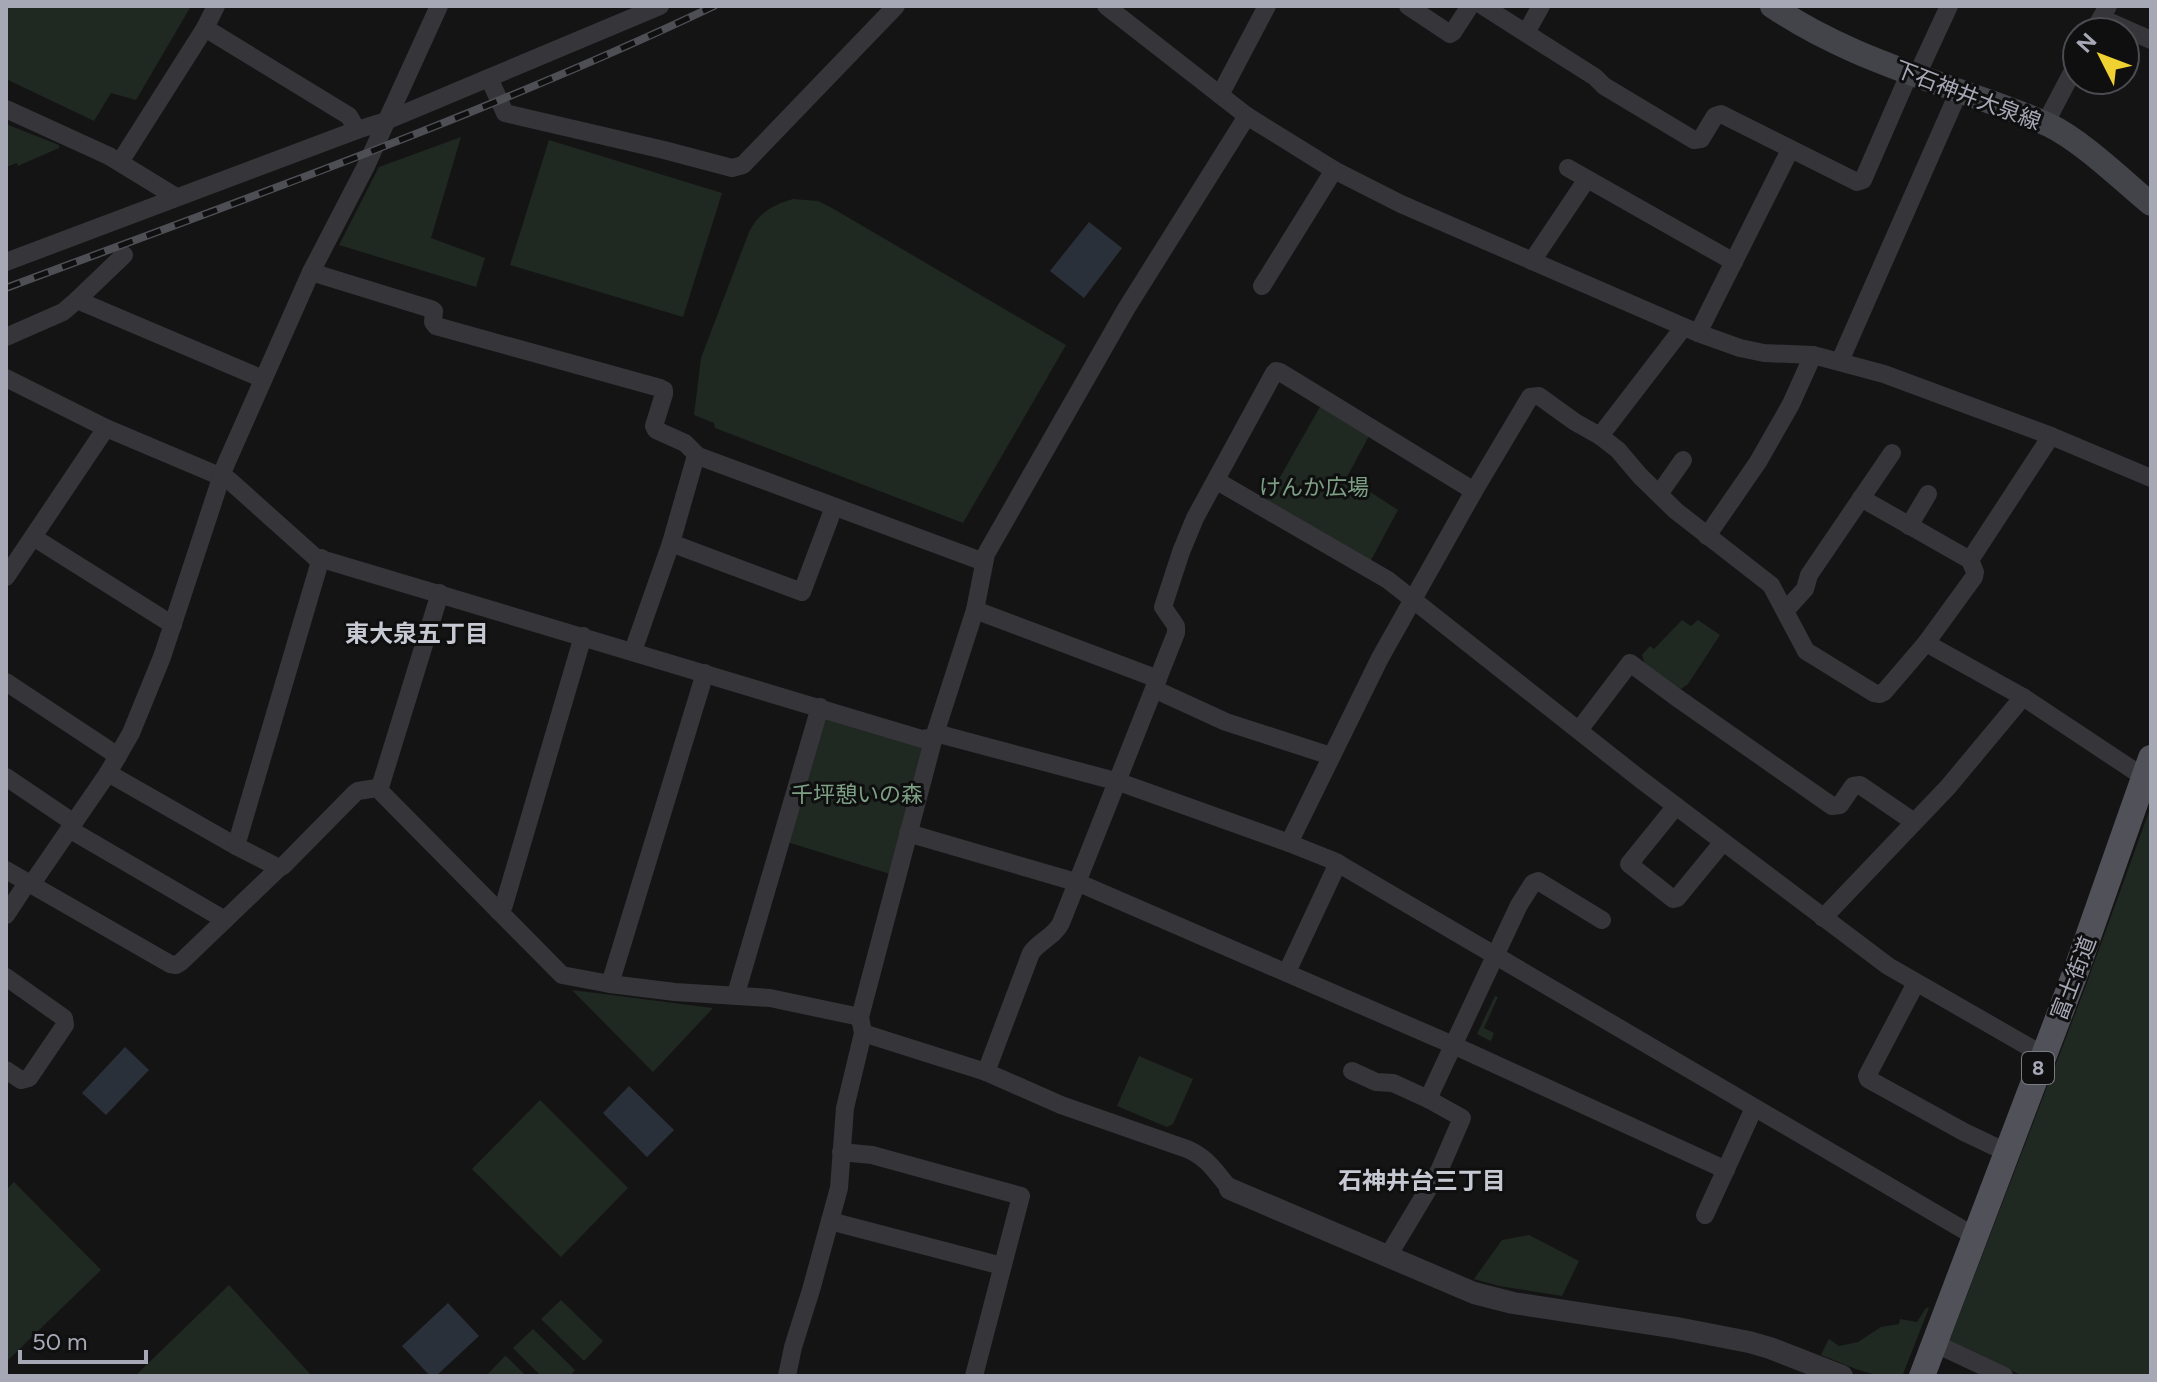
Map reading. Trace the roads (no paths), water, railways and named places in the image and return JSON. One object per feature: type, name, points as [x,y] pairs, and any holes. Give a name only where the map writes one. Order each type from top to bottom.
[{"type":"main road","name":"下石神井大泉線","points":[[1777,7],[1804,27],[1837,44],[2067,135],[2151,204]]},
{"type":"main road","name":"富士街道","points":[[1922,1376],[2076,971],[2148,768]]},
{"type":"street","points":[[120,162],[216,6]]},
{"type":"street","points":[[6,915],[72,826],[131,733],[162,657],[221,477],[311,272],[366,166],[439,6]]},
{"type":"street","points":[[6,262],[386,121],[660,6]]},
{"type":"street","points":[[489,78],[505,113],[738,167],[896,6]]},
{"type":"street","points":[[1106,6],[1247,116],[1334,170],[1401,204],[1691,330],[1740,348],[1764,353],[1813,355],[1884,374],[2051,436],[2151,478]]},
{"type":"street","points":[[1220,95],[1267,6]]},
{"type":"street","points":[[1408,6],[1450,34],[1470,6]]},
{"type":"street","points":[[1483,6],[1595,77],[1604,86],[1694,140],[1701,139],[1715,116],[1721,114],[1857,182],[1863,180],[1949,6]]},
{"type":"street","points":[[1526,33],[1541,6]]},
{"type":"street","points":[[205,28],[349,116],[357,130]]},
{"type":"street","points":[[1840,361],[1959,91]]},
{"type":"street","points":[[2045,124],[2061,94]]},
{"type":"street","points":[[6,109],[120,162],[176,197]]},
{"type":"street","points":[[787,1376],[839,1188],[845,1108],[861,1025],[908,833],[934,737],[975,610],[986,554],[1126,309],[1247,116]]},
{"type":"street","points":[[1600,436],[1691,330],[1734,262],[1790,150]]},
{"type":"street","points":[[1568,168],[1734,262]]},
{"type":"street","points":[[1262,286],[1334,170]]},
{"type":"street","points":[[1532,261],[1587,179]]},
{"type":"street","points":[[6,337],[63,312],[124,255]]},
{"type":"street","points":[[311,272],[431,309],[436,326],[660,388],[664,394],[654,426],[656,430],[685,443],[698,456],[984,562]]},
{"type":"street","points":[[77,300],[263,379]]},
{"type":"street","points":[[1707,536],[1758,462],[1791,404],[1813,355]]},
{"type":"street","points":[[986,1072],[1031,953],[1058,929],[1079,883],[1177,629],[1165,611],[1164,601],[1195,518],[1276,371],[1474,491]]},
{"type":"street","points":[[6,378],[106,428],[234,484],[315,557],[922,739],[943,735],[1119,782],[1338,863],[1974,1236]]},
{"type":"street","points":[[1289,843],[1413,598],[1530,397],[1534,395],[1618,450],[1659,494],[1771,585],[1806,651],[1880,694],[1926,643],[1975,572],[1970,560],[1861,498]]},
{"type":"street","points":[[6,577],[106,428]]},
{"type":"street","points":[[1970,560],[2051,436]]},
{"type":"street","points":[[1785,611],[1805,589],[1809,575],[1892,453]]},
{"type":"street","points":[[633,651],[698,456]]},
{"type":"street","points":[[1659,494],[1683,460]]},
{"type":"street","points":[[1217,481],[1388,580],[1823,918],[1916,983],[2043,1055]]},
{"type":"street","points":[[1909,526],[1928,494]]},
{"type":"street","points":[[671,543],[802,592],[834,507]]},
{"type":"street","points":[[33,537],[173,625]]},
{"type":"street","points":[[236,846],[321,558]]},
{"type":"street","points":[[6,870],[170,964],[181,962],[358,791],[377,788],[385,776],[440,593]]},
{"type":"street","points":[[975,610],[1156,684],[1226,722],[1331,756]]},
{"type":"street","points":[[498,911],[504,905],[583,636]]},
{"type":"street","points":[[1926,643],[2148,768]]},
{"type":"street","points":[[1579,730],[1630,663],[1832,806],[1840,805],[1853,786],[1860,785],[1914,822]]},
{"type":"street","points":[[610,984],[705,673]]},
{"type":"street","points":[[6,682],[118,756]]},
{"type":"street","points":[[1823,918],[1948,787],[2023,697]]},
{"type":"street","points":[[736,994],[820,707]]},
{"type":"street","points":[[108,773],[279,868]]},
{"type":"street","points":[[6,777],[72,826],[225,920]]},
{"type":"street","points":[[377,788],[562,975],[675,992],[770,998],[861,1025],[986,1072],[1061,1105],[1202,1155],[1230,1189],[1474,1293],[1513,1303],[1760,1345],[1842,1376]]},
{"type":"street","points":[[1676,806],[1629,864],[1673,899],[1723,842]]},
{"type":"street","points":[[908,833],[1079,883],[1453,1045],[1726,1170]]},
{"type":"street","points":[[1287,972],[1338,863]]},
{"type":"street","points":[[1428,1099],[1519,905],[1535,881],[1602,920]]},
{"type":"street","points":[[6,977],[64,1018],[65,1025],[29,1078],[21,1080],[6,1070]]},
{"type":"street","points":[[1916,983],[1868,1079],[2006,1152]]},
{"type":"street","points":[[1352,1071],[1376,1082],[1393,1083],[1462,1118],[1439,1171],[1388,1256]]},
{"type":"street","points":[[1705,1215],[1754,1108]]},
{"type":"street","points":[[841,1152],[872,1155],[1021,1196],[974,1376]]},
{"type":"street","points":[[830,1221],[1002,1266]]},
{"type":"street","points":[[1934,1343],[2004,1376]]},
{"type":"railway","points":[[6,288],[452,120],[714,6]]},
{"type":"district","name":"東大泉五丁目","points":[[417,634]]},
{"type":"district","name":"石神井台三丁目","points":[[1422,1181]]},
{"type":"park label","name":"けんか広場","points":[[1314,487]]},
{"type":"park label","name":"千坪憩いの森","points":[[857,794]]}]
